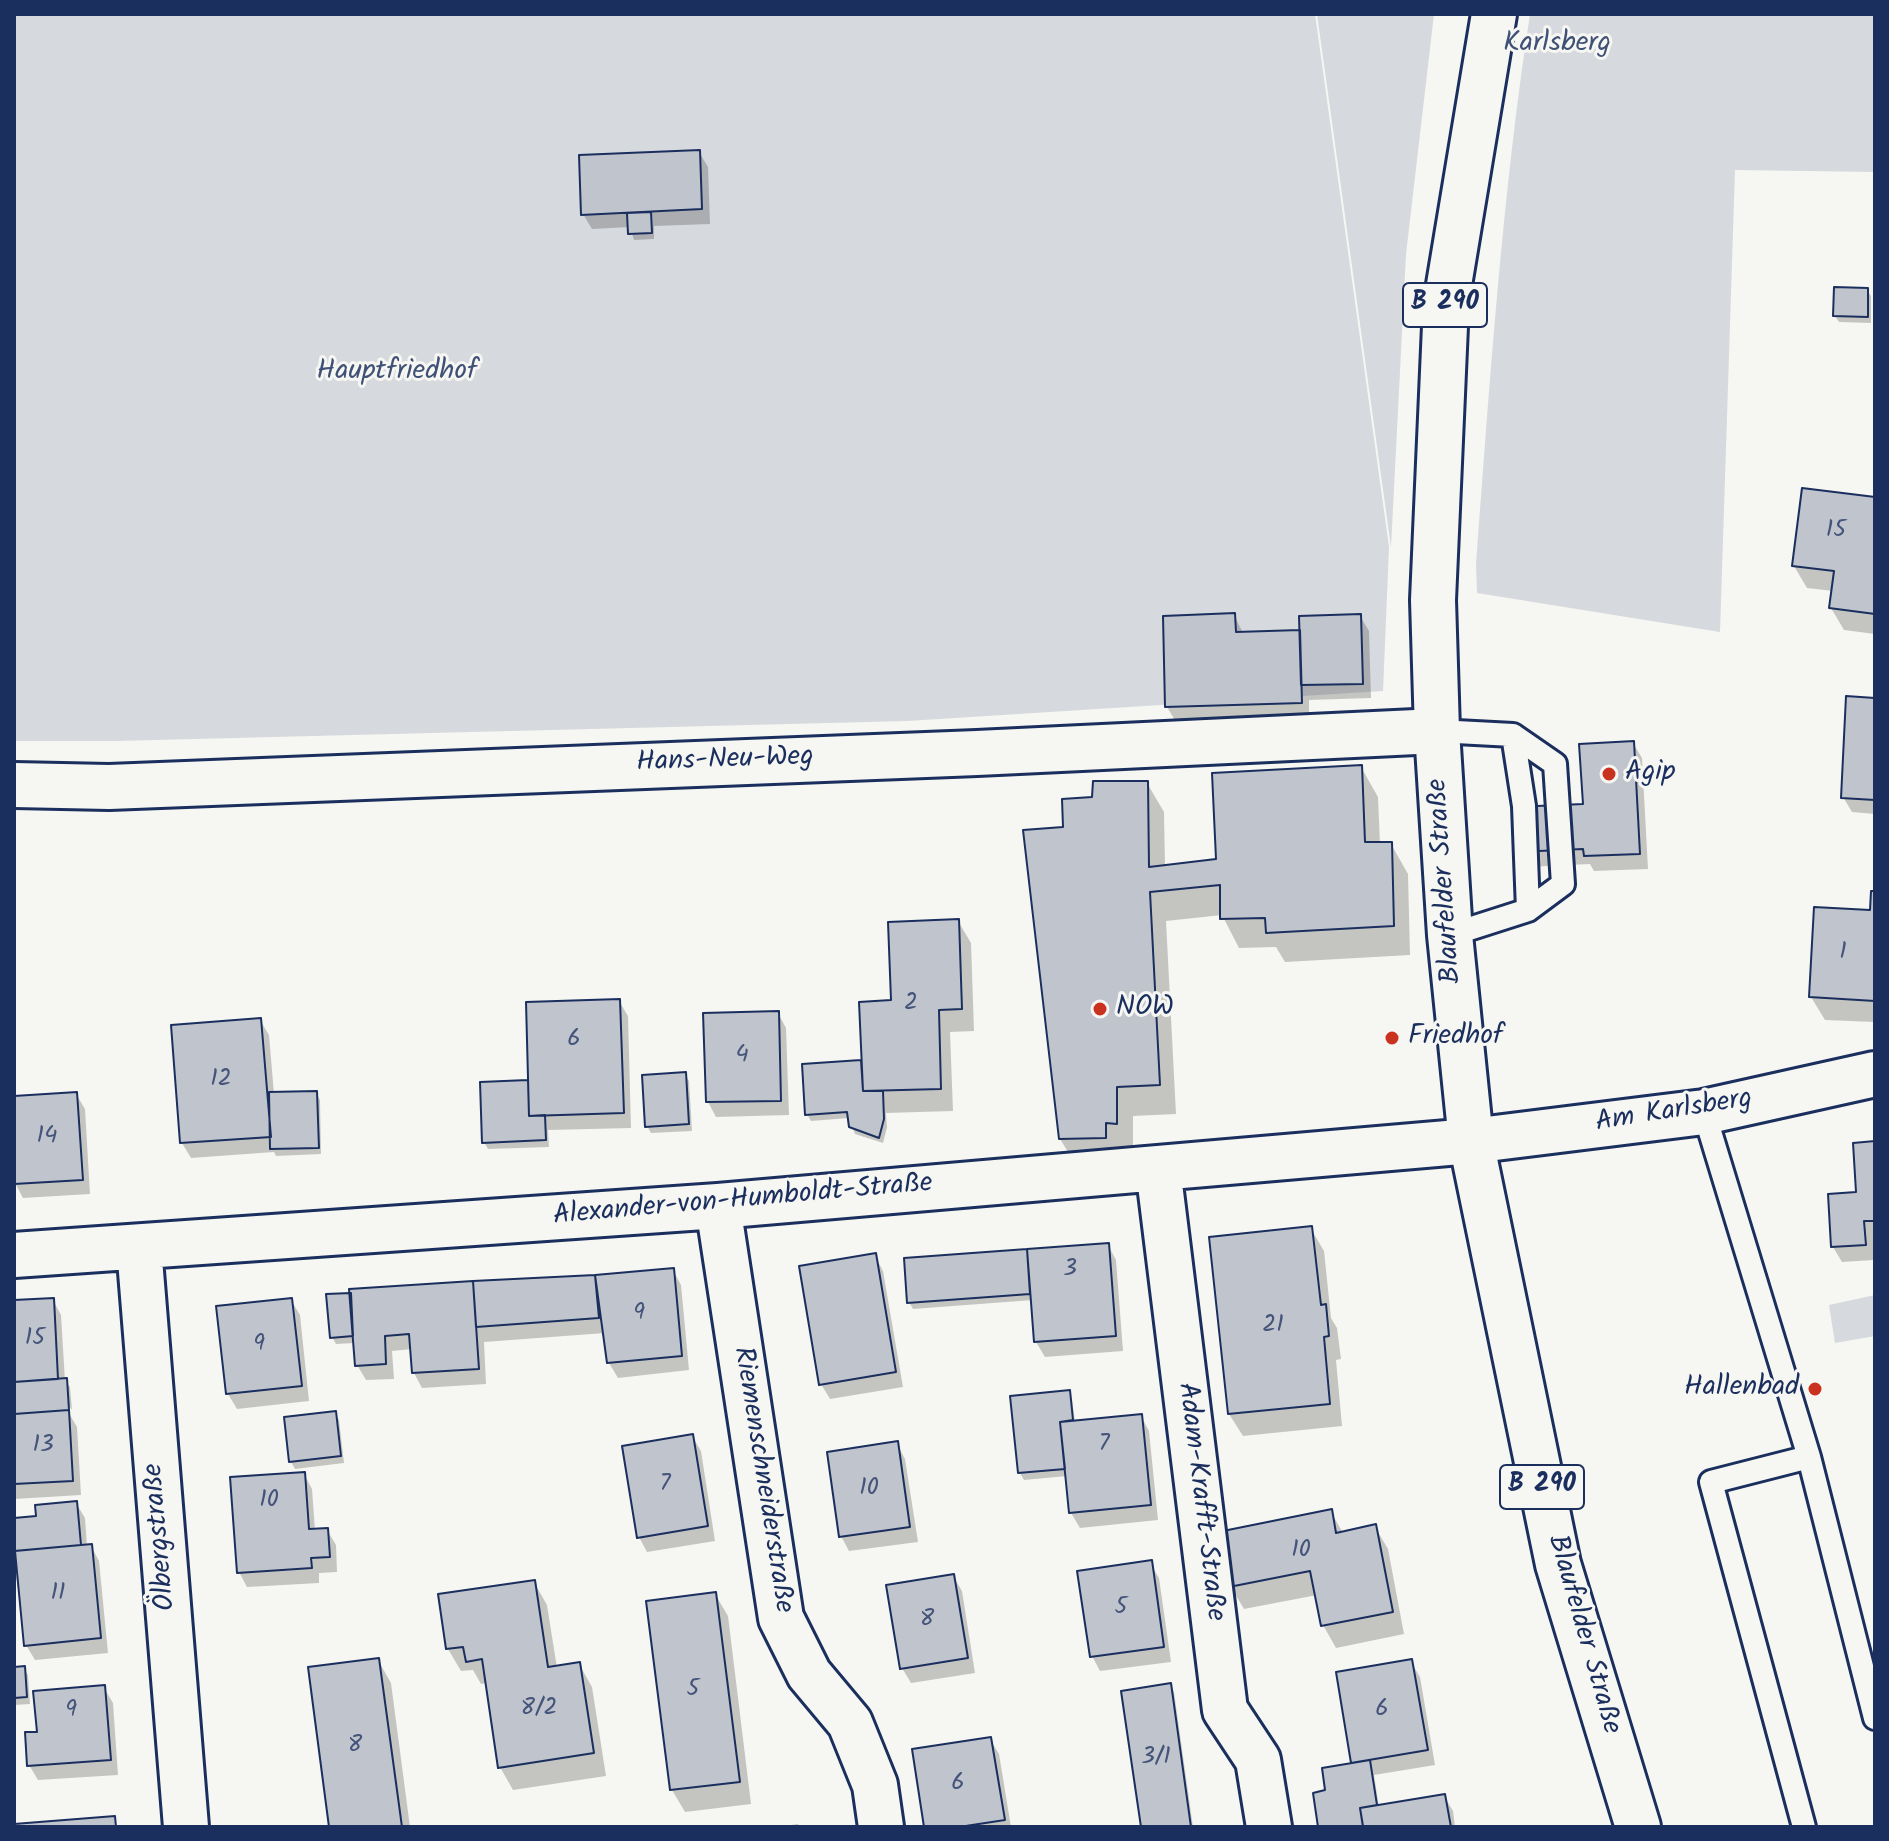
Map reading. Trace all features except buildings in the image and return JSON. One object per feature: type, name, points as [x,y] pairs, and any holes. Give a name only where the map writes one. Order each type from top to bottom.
[{"type":"street","name":"Blaufelder Straße","points":[[1494,14],[1446,303],[1433,600],[1437,731],[1450,935],[1471,1141],[1558,1564],[1638,1827]]},
{"type":"street","name":"Hans-Neu-Weg","points":[[14,785],[109,787],[977,753],[1437,731]]},
{"type":"street","name":"Am Karlsberg","points":[[1471,1141],[1704,1112],[1875,1074]]},
{"type":"street","name":"Alexander-von-Humboldt-Straße","points":[[14,1255],[718,1206],[1471,1141]]},
{"type":"street","name":"Adam-Krafft-Straße","points":[[1158,1168],[1225,1710],[1258,1760],[1269,1827]]},
{"type":"street","name":"Riemenschneiderstraße","points":[[718,1206],[781,1618],[809,1674],[850,1723],[875,1785],[881,1827]]},
{"type":"street","name":"Ölbergstraße","points":[[139,1247],[186,1827]]},
{"type":"lane","points":[[1437,731],[1513,735],[1555,764],[1559,804],[1563,884],[1528,910],[1450,935]]},
{"type":"lane","points":[[1513,735],[1524,806],[1528,910]]},
{"type":"lane","points":[[1704,1112],[1809,1457],[1875,1718]]},
{"type":"lane","points":[[1804,1827],[1711,1482],[1809,1457]]},
{"type":"green space","name":"Hauptfriedhof","points":[[14,14],[1315,14],[1389,547],[1383,691],[907,721],[14,741]]},
{"type":"green space","points":[[1317,14],[1434,14],[1406,254],[1391,547]]},
{"type":"green space","name":"Karlsberg","points":[[1530,14],[1875,14],[1875,172],[1735,170],[1720,632],[1477,593],[1476,564],[1498,288]]},
{"type":"green space","points":[[1875,1295],[1875,1336],[1835,1343],[1829,1305]]},
{"type":"place","name":"Agip","points":[[1609,774]]},
{"type":"place","name":"NOW","points":[[1100,1009]]},
{"type":"place","name":"Friedhof","points":[[1392,1038]]},
{"type":"place","name":"Hallenbad","points":[[1815,1389]]}]
